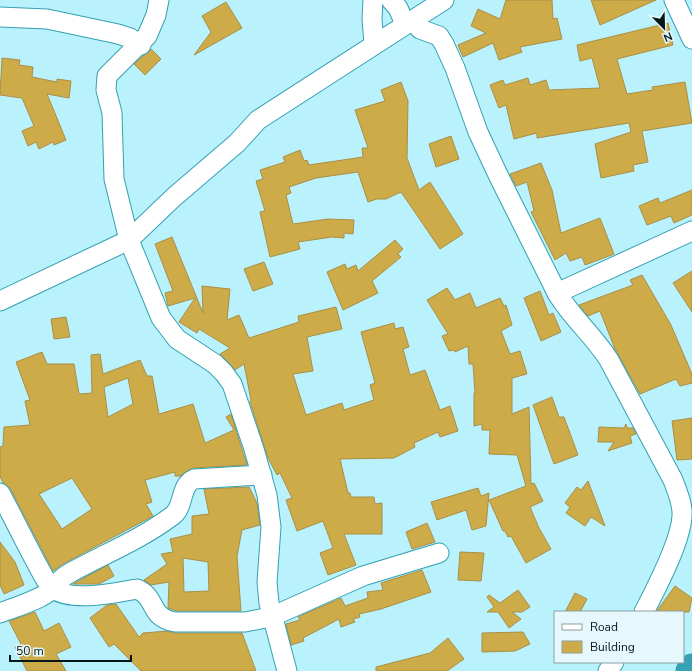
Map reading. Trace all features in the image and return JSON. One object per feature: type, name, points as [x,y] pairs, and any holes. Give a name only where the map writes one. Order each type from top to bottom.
[{"type":"street","points":[[159,0],[152,27],[141,45],[107,76],[106,90],[112,113],[114,179],[129,240],[144,276],[147,289],[161,318],[169,331],[177,339],[215,364],[232,384],[262,475],[271,527],[267,582],[271,617],[288,671]]},
{"type":"street","points":[[373,0],[372,19],[374,44]]},
{"type":"street","points":[[392,0],[409,22],[420,29],[439,36],[444,44],[455,68],[478,132],[499,177],[558,293],[566,308],[600,345],[673,480],[680,500],[682,515],[679,534],[657,587],[645,611]]},
{"type":"street","points":[[0,301],[129,240],[174,197],[237,143],[258,120],[444,0]]},
{"type":"street","points":[[674,0],[692,39]]},
{"type":"street","points":[[0,17],[47,19],[118,34],[130,38],[141,45]]},
{"type":"street","points":[[558,293],[692,231]]},
{"type":"street","points":[[0,613],[35,599],[53,588],[56,583],[66,576],[138,538],[173,516],[179,510],[188,481],[194,479],[262,475]]},
{"type":"street","points":[[0,493],[29,550],[53,588],[63,593],[85,596],[106,596],[137,590],[147,595],[158,615],[165,620],[175,622],[245,622],[271,617],[363,576],[439,553]]},
{"type":"building","points":[[506,0],[552,0],[553,19],[557,18],[562,39],[520,47],[522,52],[499,60],[493,43],[463,57],[458,45],[486,33],[471,26],[478,9],[500,19]]},
{"type":"building","points":[[591,0],[656,0],[600,25]]},
{"type":"building","points":[[226,2],[242,28],[194,55],[211,32],[202,16]]},
{"type":"building","points":[[668,23],[673,45],[617,59],[627,94],[653,90],[652,87],[685,82],[692,123],[642,131],[648,162],[633,165],[634,171],[601,178],[595,144],[631,132],[629,123],[537,138],[537,133],[514,139],[506,105],[499,108],[490,85],[503,80],[505,85],[528,78],[530,85],[546,80],[549,90],[600,88],[592,58],[580,61],[577,45]]},
{"type":"building","points":[[151,49],[161,59],[145,75],[134,64]]},
{"type":"building","points":[[2,58],[20,60],[19,65],[33,67],[32,77],[57,82],[57,79],[71,81],[69,98],[47,94],[66,140],[54,145],[53,142],[39,149],[36,142],[28,146],[22,131],[34,126],[22,98],[0,95]]},
{"type":"building","points":[[401,82],[408,101],[407,158],[419,190],[430,182],[463,234],[440,249],[401,192],[386,199],[377,199],[368,202],[358,172],[316,178],[289,187],[291,193],[286,195],[293,224],[328,219],[354,220],[353,234],[344,233],[344,238],[332,237],[298,242],[300,249],[270,257],[260,212],[265,211],[256,181],[263,179],[260,170],[285,162],[283,157],[300,150],[304,161],[307,160],[309,165],[363,157],[362,148],[368,148],[355,110],[385,101],[381,90]]},
{"type":"building","points":[[451,136],[459,159],[436,167],[429,144]]},
{"type":"building","points":[[541,163],[552,190],[561,233],[600,218],[614,254],[585,265],[582,257],[570,261],[566,253],[555,260],[531,212],[534,211],[527,182],[516,186],[510,174]]},
{"type":"building","points":[[692,190],[692,215],[674,223],[671,216],[647,225],[639,206],[658,198],[660,203]]},
{"type":"building","points":[[172,237],[203,313],[202,286],[230,289],[227,320],[239,315],[249,338],[299,322],[298,316],[336,307],[342,329],[307,337],[313,371],[293,374],[306,415],[342,403],[344,410],[374,400],[370,385],[375,383],[361,332],[394,323],[395,329],[403,327],[409,347],[403,349],[410,375],[425,370],[440,410],[450,406],[458,431],[440,437],[438,432],[414,443],[415,447],[394,458],[340,459],[348,493],[350,493],[351,497],[374,497],[375,504],[382,503],[382,534],[344,534],[356,565],[328,575],[320,553],[333,548],[323,521],[297,531],[286,500],[292,498],[280,473],[277,475],[268,458],[250,402],[251,400],[244,364],[235,370],[220,354],[230,348],[199,329],[197,333],[179,322],[195,298],[168,306],[165,293],[173,291],[155,244]]},
{"type":"building","points":[[395,240],[403,249],[398,254],[401,257],[372,281],[378,293],[343,310],[327,272],[345,264],[347,269],[356,265],[358,271]]},
{"type":"building","points":[[264,262],[273,284],[253,291],[244,269]]},
{"type":"building","points":[[692,271],[692,312],[673,283]]},
{"type":"building","points":[[642,275],[671,325],[692,374],[692,383],[680,386],[676,379],[640,394],[615,349],[600,311],[588,316],[579,305],[633,285],[630,280]]},
{"type":"building","points":[[447,288],[455,300],[470,293],[476,308],[500,298],[504,306],[506,305],[512,325],[501,331],[510,354],[520,351],[527,374],[512,378],[512,414],[529,407],[531,484],[534,483],[543,501],[530,507],[539,528],[551,549],[526,563],[511,536],[508,537],[505,531],[503,531],[489,500],[526,486],[517,455],[489,454],[490,430],[482,430],[482,424],[474,426],[475,393],[473,364],[469,364],[468,346],[455,352],[454,350],[449,351],[442,336],[448,334],[427,300]]},
{"type":"building","points":[[540,291],[549,315],[553,313],[561,332],[541,341],[524,298]]},
{"type":"building","points":[[66,317],[70,337],[54,339],[51,319]]},
{"type":"building","points":[[42,352],[47,364],[74,364],[79,394],[92,393],[91,355],[100,354],[103,374],[140,360],[147,376],[152,376],[159,414],[193,404],[205,443],[234,430],[226,417],[231,414],[247,465],[193,468],[180,476],[175,476],[175,472],[145,480],[152,502],[146,504],[153,516],[63,564],[53,571],[10,488],[3,483],[0,476],[0,447],[3,446],[4,427],[30,425],[25,401],[30,400],[16,362]],"holes":[[[128,378],[133,404],[108,417],[104,387]],[[72,478],[92,509],[62,529],[39,494]]]},
{"type":"building","points":[[552,397],[559,417],[564,417],[578,455],[554,464],[533,405]]},
{"type":"building","points":[[692,418],[692,459],[677,460],[672,421]]},
{"type":"building","points":[[626,424],[627,428],[633,428],[636,434],[630,436],[632,443],[608,451],[614,442],[598,442],[599,427],[624,428]]},
{"type":"building","points":[[588,481],[605,526],[591,517],[585,526],[566,513],[570,507],[565,503],[577,487],[581,490]]},
{"type":"building","points":[[249,487],[257,503],[260,525],[242,530],[237,556],[241,611],[177,611],[168,608],[169,582],[151,585],[144,580],[167,564],[161,554],[173,552],[170,539],[192,534],[192,516],[209,514],[204,489]],"holes":[[[183,558],[208,562],[209,591],[184,592]]]},
{"type":"building","points":[[478,488],[481,496],[489,493],[486,526],[472,530],[466,510],[437,520],[431,502]]},
{"type":"building","points":[[427,523],[435,542],[412,549],[406,532]]},
{"type":"building","points":[[0,542],[15,562],[24,585],[4,594],[0,585]]},
{"type":"building","points":[[460,552],[484,553],[481,581],[458,580]]},
{"type":"building","points":[[108,565],[114,576],[99,584],[73,584]]},
{"type":"building","points":[[422,570],[431,592],[381,609],[359,614],[360,617],[353,619],[355,622],[341,627],[339,619],[303,638],[304,641],[291,645],[286,624],[300,620],[298,617],[341,598],[345,606],[368,598],[367,592],[383,590],[381,583]]},
{"type":"building","points":[[675,586],[692,598],[689,612],[657,611]]},
{"type":"building","points":[[518,590],[530,607],[522,612],[512,612],[521,619],[509,628],[498,612],[487,612],[494,607],[487,597],[489,595],[500,603]]},
{"type":"building","points":[[575,593],[587,599],[581,611],[566,611]]},
{"type":"building","points":[[116,604],[139,637],[143,633],[167,631],[175,633],[242,633],[256,671],[141,671],[114,644],[109,647],[90,618],[107,605]]},
{"type":"building","points":[[35,612],[44,631],[59,623],[71,647],[56,654],[66,671],[27,671],[15,647],[21,644],[9,621]]},
{"type":"building","points":[[523,632],[530,644],[515,651],[482,652],[482,633]]},
{"type":"building","points":[[448,638],[464,659],[447,671],[376,671],[376,667],[430,653]]}]
